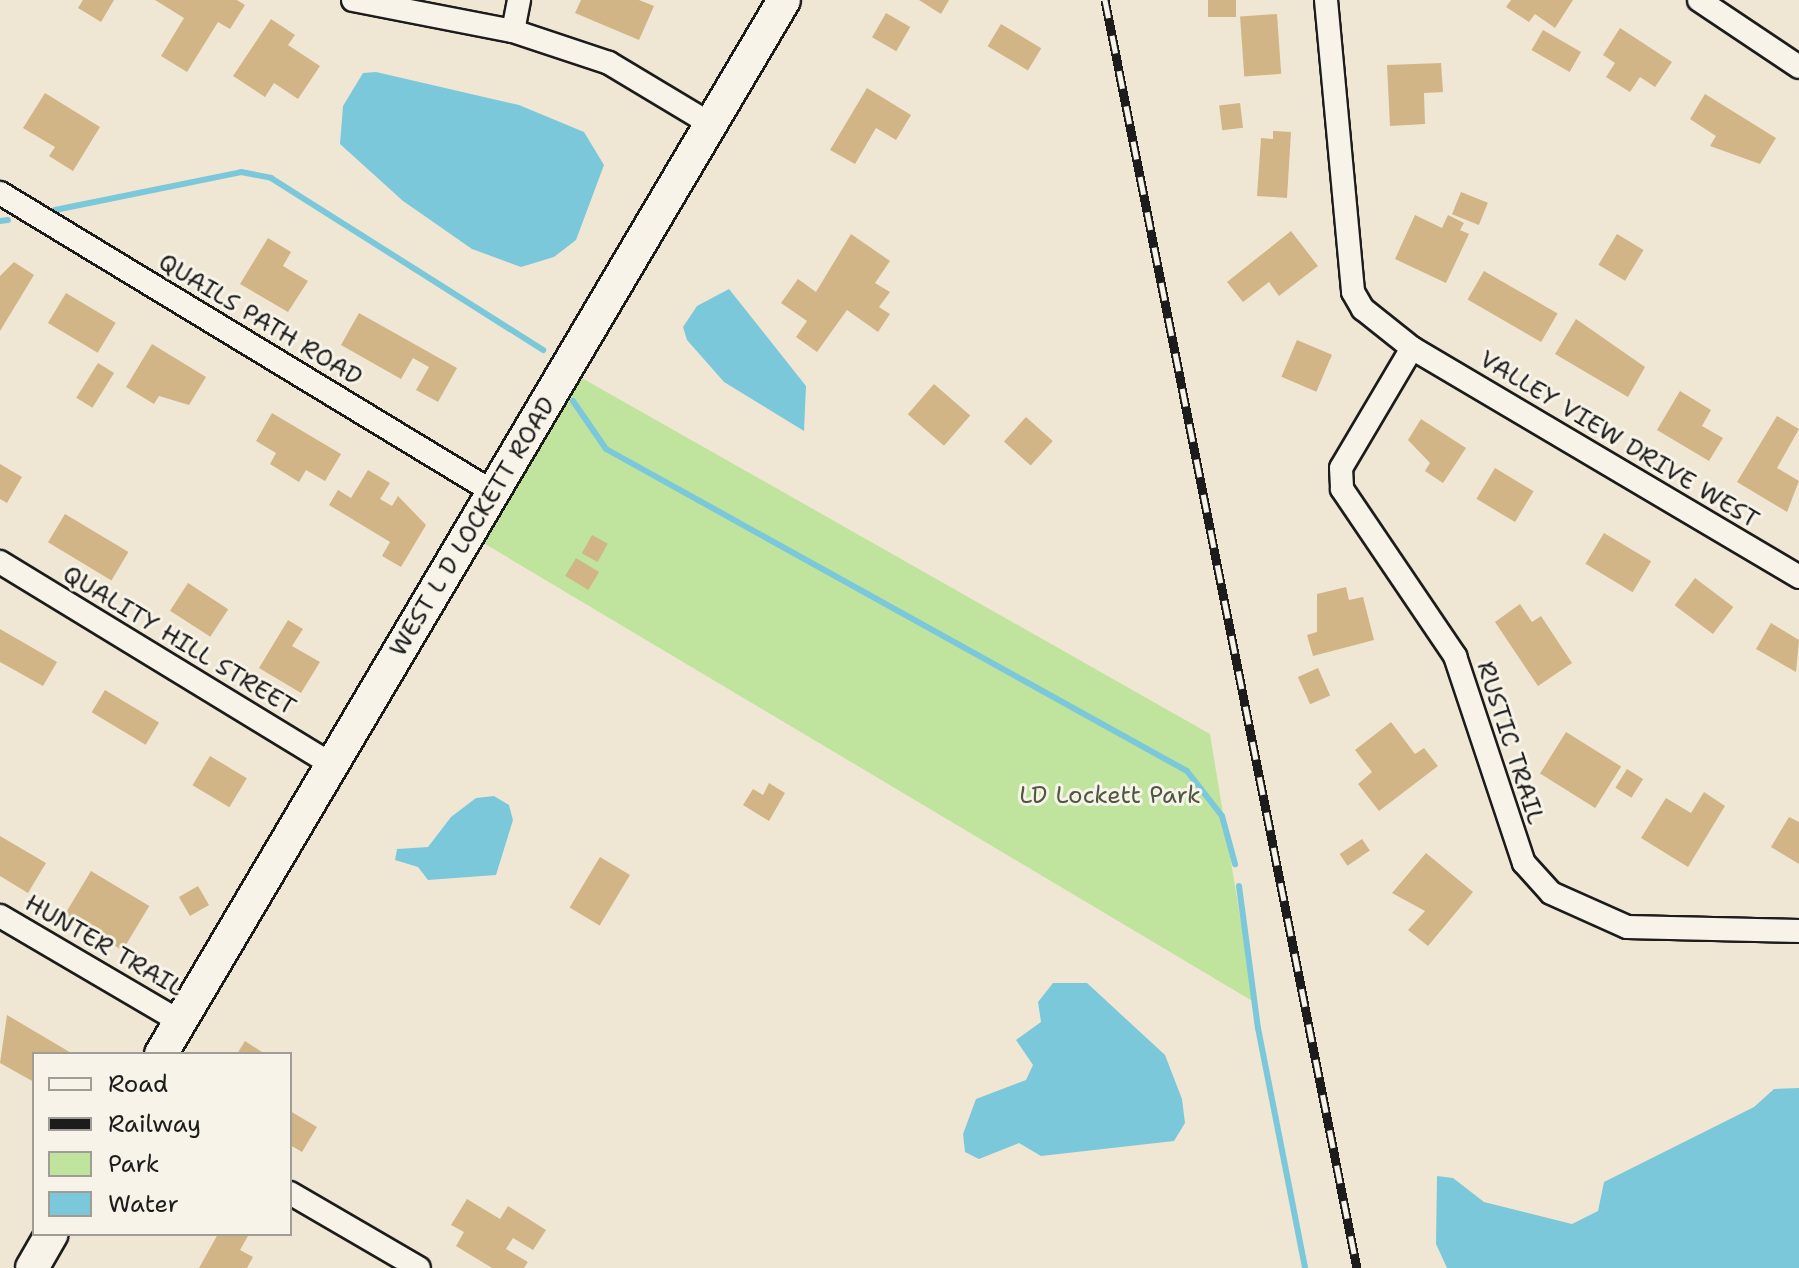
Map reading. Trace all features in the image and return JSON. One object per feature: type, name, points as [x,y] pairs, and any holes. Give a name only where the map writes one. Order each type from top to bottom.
[{"type":"main road","name":"WEST L D LOCKETT ROAD","points":[[162,1052],[784,0]]},
{"type":"main road","points":[[32,1268],[51,1236]]},
{"type":"street","points":[[353,0],[513,31],[609,63],[709,123]]},
{"type":"street","points":[[513,31],[519,0]]},
{"type":"street","name":"VALLEY VIEW DRIVE WEST","points":[[1326,0],[1353,292],[1412,348],[1799,577]]},
{"type":"street","points":[[1699,0],[1799,67]]},
{"type":"street","name":"QUAILS PATH ROAD","points":[[0,193],[493,492]]},
{"type":"street","name":"RUSTIC TRAIL","points":[[1412,348],[1341,468],[1342,489],[1455,656],[1524,863],[1551,893],[1627,927],[1799,931]]},
{"type":"street","name":"QUALITY HILL STREET","points":[[0,562],[332,765]]},
{"type":"street","name":"HUNTER TRAIL","points":[[0,916],[181,1022]]},
{"type":"street","points":[[292,1194],[419,1268]]},
{"type":"green space","name":"LD Lockett Park","points":[[573,373],[1210,734],[1254,1002],[475,538]]},
{"type":"water","points":[[376,72],[519,105],[584,132],[604,165],[576,240],[554,257],[521,267],[472,249],[403,201],[340,144],[343,106],[363,73]]},
{"type":"water","points":[[729,289],[806,386],[804,431],[724,382],[687,340],[683,327],[697,306]]},
{"type":"water","points":[[494,796],[509,805],[513,820],[496,875],[428,880],[418,867],[395,860],[397,849],[428,847],[451,817],[476,798]]},
{"type":"water","points":[[1053,983],[1087,983],[1165,1055],[1182,1099],[1185,1123],[1174,1141],[1041,1156],[1019,1143],[979,1159],[965,1152],[963,1134],[976,1099],[1026,1080],[1033,1065],[1016,1040],[1041,1022],[1038,1002]]},
{"type":"water","points":[[1799,1088],[1799,1268],[1447,1268],[1436,1244],[1437,1176],[1453,1178],[1484,1202],[1572,1224],[1598,1211],[1604,1182],[1754,1107],[1774,1089]]},
{"type":"building","points":[[83,0],[114,0],[101,22],[78,8]]},
{"type":"building","points":[[155,0],[237,0],[245,5],[230,29],[218,22],[187,72],[161,56],[184,18]]},
{"type":"building","points":[[581,0],[639,0],[654,6],[639,40],[575,13]]},
{"type":"building","points":[[919,0],[949,0],[941,14]]},
{"type":"building","points":[[1208,0],[1236,0],[1236,17],[1208,17]]},
{"type":"building","points":[[1511,0],[1573,0],[1555,28],[1535,14],[1529,22],[1506,7]]},
{"type":"building","points":[[886,13],[910,27],[896,51],[872,37]]},
{"type":"building","points":[[1277,14],[1281,74],[1244,76],[1240,17]]},
{"type":"building","points":[[271,19],[295,35],[288,45],[320,66],[298,99],[274,83],[265,97],[233,76]]},
{"type":"building","points":[[1001,24],[1041,48],[1028,70],[988,46]]},
{"type":"building","points":[[1620,28],[1672,62],[1655,87],[1640,77],[1630,92],[1606,77],[1615,63],[1603,55]]},
{"type":"building","points":[[1543,30],[1581,52],[1570,72],[1532,50]]},
{"type":"building","points":[[1441,63],[1443,92],[1424,93],[1425,124],[1390,126],[1387,65]]},
{"type":"building","points":[[867,88],[911,115],[896,140],[876,128],[855,164],[830,150]]},
{"type":"building","points":[[45,93],[100,127],[73,171],[49,156],[55,147],[23,128]]},
{"type":"building","points":[[1705,94],[1776,138],[1760,164],[1710,146],[1716,136],[1690,119]]},
{"type":"building","points":[[1240,103],[1243,128],[1222,130],[1219,106]]},
{"type":"building","points":[[1273,131],[1291,132],[1287,198],[1257,196],[1261,138],[1273,139]]},
{"type":"building","points":[[1461,192],[1488,203],[1479,225],[1452,214]]},
{"type":"building","points":[[1415,215],[1442,228],[1448,215],[1464,223],[1460,230],[1469,234],[1446,283],[1395,259]]},
{"type":"building","points":[[1291,231],[1318,266],[1279,296],[1269,282],[1243,302],[1227,282]]},
{"type":"building","points":[[851,234],[890,261],[875,283],[890,292],[879,307],[890,314],[878,332],[847,310],[817,352],[796,337],[807,321],[781,303],[798,279],[816,292]]},
{"type":"building","points":[[1617,234],[1644,250],[1625,281],[1598,265]]},
{"type":"building","points":[[268,238],[291,252],[283,266],[308,281],[288,312],[240,284]]},
{"type":"building","points":[[14,262],[34,275],[0,331],[0,276]]},
{"type":"building","points":[[1484,271],[1558,314],[1541,342],[1468,300]]},
{"type":"building","points":[[66,293],[116,323],[98,353],[48,323]]},
{"type":"building","points":[[359,313],[457,368],[438,402],[416,390],[429,367],[413,358],[401,379],[341,345]]},
{"type":"building","points":[[1576,319],[1645,367],[1628,397],[1555,354]]},
{"type":"building","points":[[1297,340],[1332,355],[1316,392],[1281,377]]},
{"type":"building","points":[[152,344],[206,377],[189,405],[159,396],[154,404],[126,387]]},
{"type":"building","points":[[98,363],[114,373],[92,408],[76,398]]},
{"type":"building","points":[[934,384],[970,415],[944,446],[908,414]]},
{"type":"building","points":[[1680,391],[1711,410],[1702,426],[1723,438],[1709,461],[1657,430]]},
{"type":"building","points":[[272,413],[341,454],[325,481],[306,470],[299,482],[270,464],[276,453],[256,441]]},
{"type":"building","points":[[1777,416],[1799,429],[1777,468],[1799,481],[1787,512],[1737,482]]},
{"type":"building","points":[[1026,417],[1053,441],[1031,466],[1004,442]]},
{"type":"building","points":[[1421,419],[1466,448],[1443,483],[1425,471],[1430,463],[1408,440]]},
{"type":"building","points":[[0,464],[22,477],[7,503],[0,499]]},
{"type":"building","points":[[1495,468],[1534,491],[1515,522],[1476,499]]},
{"type":"building","points":[[368,470],[390,483],[380,499],[392,506],[398,496],[426,525],[401,567],[382,556],[390,542],[329,505],[338,490],[351,498]]},
{"type":"building","points":[[65,514],[128,552],[111,580],[48,542]]},
{"type":"building","points":[[1604,533],[1651,561],[1633,592],[1585,564]]},
{"type":"building","points":[[592,535],[608,544],[598,562],[582,553]]},
{"type":"building","points":[[576,558],[599,572],[588,590],[565,576]]},
{"type":"building","points":[[1695,578],[1733,607],[1713,634],[1675,605]]},
{"type":"building","points":[[188,583],[228,609],[210,637],[170,611]]},
{"type":"building","points":[[1346,587],[1349,600],[1363,597],[1374,640],[1313,656],[1307,635],[1317,632],[1317,594]]},
{"type":"building","points":[[1520,604],[1532,622],[1541,616],[1572,663],[1538,686],[1495,622]]},
{"type":"building","points":[[288,620],[303,629],[292,646],[320,662],[301,693],[259,668]]},
{"type":"building","points":[[1771,623],[1799,640],[1796,672],[1756,649]]},
{"type":"building","points":[[0,629],[57,662],[43,686],[0,662]]},
{"type":"building","points":[[1318,668],[1330,695],[1310,704],[1298,677]]},
{"type":"building","points":[[105,690],[159,722],[146,745],[92,712]]},
{"type":"building","points":[[1391,722],[1415,754],[1424,748],[1438,766],[1379,811],[1358,784],[1372,772],[1355,750]]},
{"type":"building","points":[[1566,732],[1621,766],[1595,808],[1540,774]]},
{"type":"building","points":[[210,756],[247,778],[229,807],[192,785]]},
{"type":"building","points":[[1627,769],[1643,779],[1631,798],[1615,788]]},
{"type":"building","points":[[769,783],[785,793],[769,821],[743,805],[753,789],[763,795]]},
{"type":"building","points":[[1704,792],[1725,806],[1688,867],[1641,838],[1666,798],[1691,813]]},
{"type":"building","points":[[1789,817],[1799,822],[1799,864],[1771,847]]},
{"type":"building","points":[[0,836],[46,863],[28,893],[0,876]]},
{"type":"building","points":[[1362,839],[1370,851],[1347,866],[1340,854]]},
{"type":"building","points":[[1426,853],[1473,892],[1428,946],[1408,930],[1425,911],[1392,893]]},
{"type":"building","points":[[600,857],[630,875],[600,926],[570,908]]},
{"type":"building","points":[[91,871],[149,906],[123,951],[64,916]]},
{"type":"building","points":[[198,886],[209,905],[190,916],[179,897]]},
{"type":"building","points":[[7,1015],[70,1052],[32,1052],[32,1081],[0,1063]]},
{"type":"building","points":[[245,1041],[262,1052],[238,1052]]},
{"type":"building","points":[[292,1112],[317,1127],[302,1152],[292,1146]]},
{"type":"building","points":[[467,1199],[500,1219],[508,1206],[546,1230],[533,1250],[513,1238],[506,1249],[528,1262],[524,1268],[492,1268],[456,1246],[464,1232],[451,1225]]},
{"type":"building","points":[[217,1236],[248,1236],[240,1250],[253,1257],[247,1268],[199,1268]]},
{"type":"waterway","points":[[55,210],[241,172],[271,178],[543,350]]},
{"type":"waterway","points":[[0,221],[8,220]]},
{"type":"waterway","points":[[573,401],[606,449],[1187,771],[1222,816],[1235,864]]},
{"type":"waterway","points":[[1239,886],[1258,1028],[1305,1268]]},
{"type":"railway","points":[[1105,0],[1357,1268]]}]
